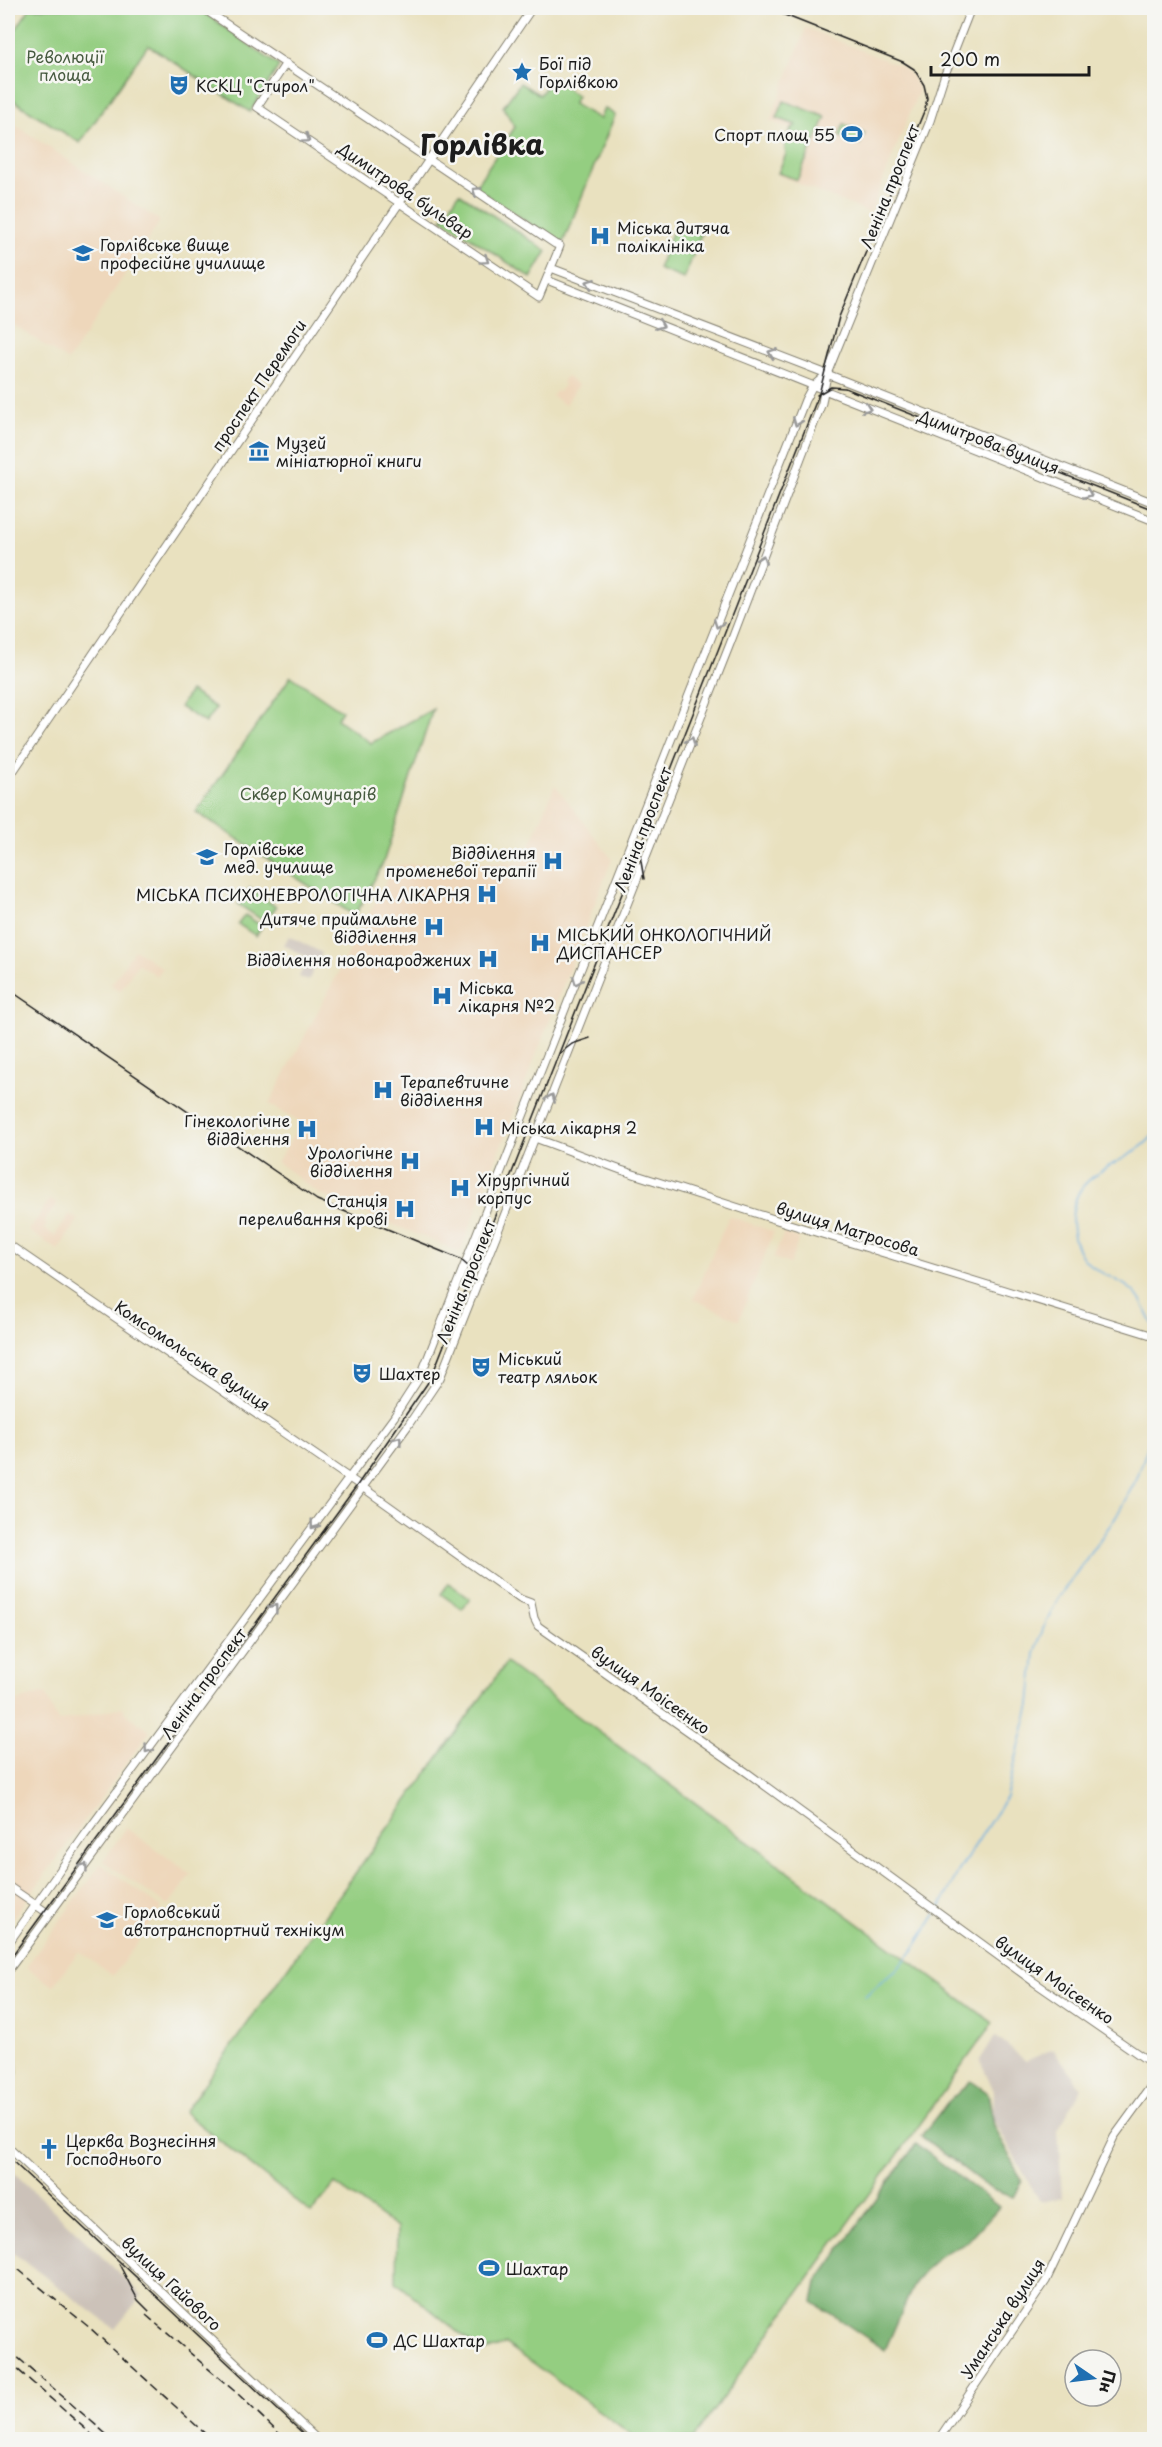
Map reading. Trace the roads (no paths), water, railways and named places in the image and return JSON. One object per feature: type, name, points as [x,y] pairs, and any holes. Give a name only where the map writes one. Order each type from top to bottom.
[{"type":"street","points":[[202,8],[560,246],[547,280],[812,387]]},
{"type":"street","name":"проспект Перемоги","points":[[8,779],[532,8]]},
{"type":"street","name":"Леніна проспект","points":[[8,1971],[363,1487],[440,1378],[730,644],[825,392],[827,374],[930,121],[944,77],[971,8]]},
{"type":"street","name":"Димитрова бульвар","points":[[285,63],[257,107],[539,297],[547,280]]},
{"type":"street","points":[[551,268],[827,374]]},
{"type":"street","name":"Леніна проспект","points":[[8,1944],[90,1827],[412,1391],[427,1362],[812,387],[827,374]]},
{"type":"street","name":"Димитрова вулиця","points":[[827,374],[1155,504]]},
{"type":"street","name":"Димитрова вулиця","points":[[812,387],[1155,521]]},
{"type":"street","points":[[624,861],[641,868]]},
{"type":"street","name":"вулиця Матросова","points":[[535,1138],[621,1170],[751,1212],[1155,1336]]},
{"type":"street","name":"Комсомольська вулиця","points":[[8,1245],[363,1487]]},
{"type":"street","name":"вулиця Моісеєнко","points":[[363,1487],[524,1602],[531,1603],[538,1626],[1155,2065]]},
{"type":"street","points":[[8,1886],[49,1914]]},
{"type":"street","name":"Уманська вулиця","points":[[938,2439],[1046,2281],[1114,2137],[1155,2082]]},
{"type":"street","name":"вулиця Гайового","points":[[8,2146],[318,2439]]},
{"type":"waterway","points":[[1154,1134],[1139,1149],[1101,1171],[1084,1185],[1078,1193],[1072,1215],[1074,1237],[1083,1258],[1095,1269],[1123,1283],[1133,1291],[1154,1326]]},
{"type":"waterway","points":[[1153,1345],[1154,1349]]},
{"type":"waterway","points":[[939,1910],[958,1872],[1006,1797],[1030,1705],[1035,1653],[1043,1629],[1059,1597],[1116,1517],[1137,1478],[1154,1428]]},
{"type":"waterway","points":[[865,1996],[899,1967],[914,1949],[936,1914]]},
{"type":"tram line","points":[[8,1961],[358,1484],[431,1378],[819,394],[839,317],[925,109],[927,98],[924,85],[914,69],[903,62],[767,8]]},
{"type":"tram line","points":[[817,395],[831,387],[845,388],[1154,510]]},
{"type":"tram line","points":[[639,850],[644,879]]},
{"type":"tram line","points":[[8,989],[317,1200],[460,1259],[469,1267],[470,1282]]},
{"type":"tram line","points":[[559,1054],[572,1044],[590,1038]]},
{"type":"tram line","points":[[8,2157],[310,2440]]},
{"type":"tram line","points":[[119,2264],[138,2300],[149,2311]]},
{"type":"railway","points":[[8,2261],[90,2328],[212,2440]]},
{"type":"railway","points":[[146,2315],[239,2395],[286,2440]]},
{"type":"railway","points":[[8,2349],[113,2440]]},
{"type":"railway","points":[[8,2361],[98,2440]]},
{"type":"place","name":"Бої під Горлівкою","points":[[522,72]]},
{"type":"place","name":"КСКЦ \"Стирол\"","points":[[179,85]]},
{"type":"place","name":"Спорт площ 55","points":[[852,134]]},
{"type":"place","name":"Міська дитяча поліклініка","points":[[600,236]]},
{"type":"place","name":"Горлівське вище професійне училище","points":[[83,253]]},
{"type":"place","name":"Музей мініатюрної книги","points":[[259,451]]},
{"type":"place","name":"Горлівське мед. училище","points":[[207,857]]},
{"type":"place","name":"Відділення променевої терапії","points":[[553,861]]},
{"type":"place","name":"МІСЬКА ПСИХОНЕВРОЛОГІЧНА ЛІКАРНЯ","points":[[487,894]]},
{"type":"place","name":"Дитяче приймальне відділення","points":[[434,927]]},
{"type":"place","name":"МІСЬКИЙ ОНКОЛОГІЧНИЙ ДИСПАНСЕР","points":[[540,943]]},
{"type":"place","name":"Відділення новонароджених","points":[[488,959]]},
{"type":"place","name":"Міська лікарня №2","points":[[442,996]]},
{"type":"place","name":"Терапевтичне відділення","points":[[383,1090]]},
{"type":"place","name":"Міська лікарня 2","points":[[484,1127]]},
{"type":"place","name":"Гінекологічне відділення","points":[[307,1129]]},
{"type":"place","name":"Урологічне відділення","points":[[410,1161]]},
{"type":"place","name":"Хірургічний корпус","points":[[460,1188]]},
{"type":"place","name":"Станція переливання крові","points":[[405,1209]]},
{"type":"place","name":"Міський театр ляльок","points":[[481,1367]]},
{"type":"place","name":"Шахтер","points":[[362,1373]]},
{"type":"place","name":"Горловський автотранспортний технікум","points":[[107,1920]]},
{"type":"place","name":"Церква Вознесіння Господнього","points":[[49,2149]]},
{"type":"place","name":"Шахтар","points":[[489,2268]]},
{"type":"place","name":"ДС Шахтар","points":[[377,2340]]},
{"type":"district","name":"Горлівка","points":[[482,143]]},
{"type":"park label","name":"Революції площа","points":[[65,65]]},
{"type":"park label","name":"Сквер Комунарів","points":[[308,793]]}]
